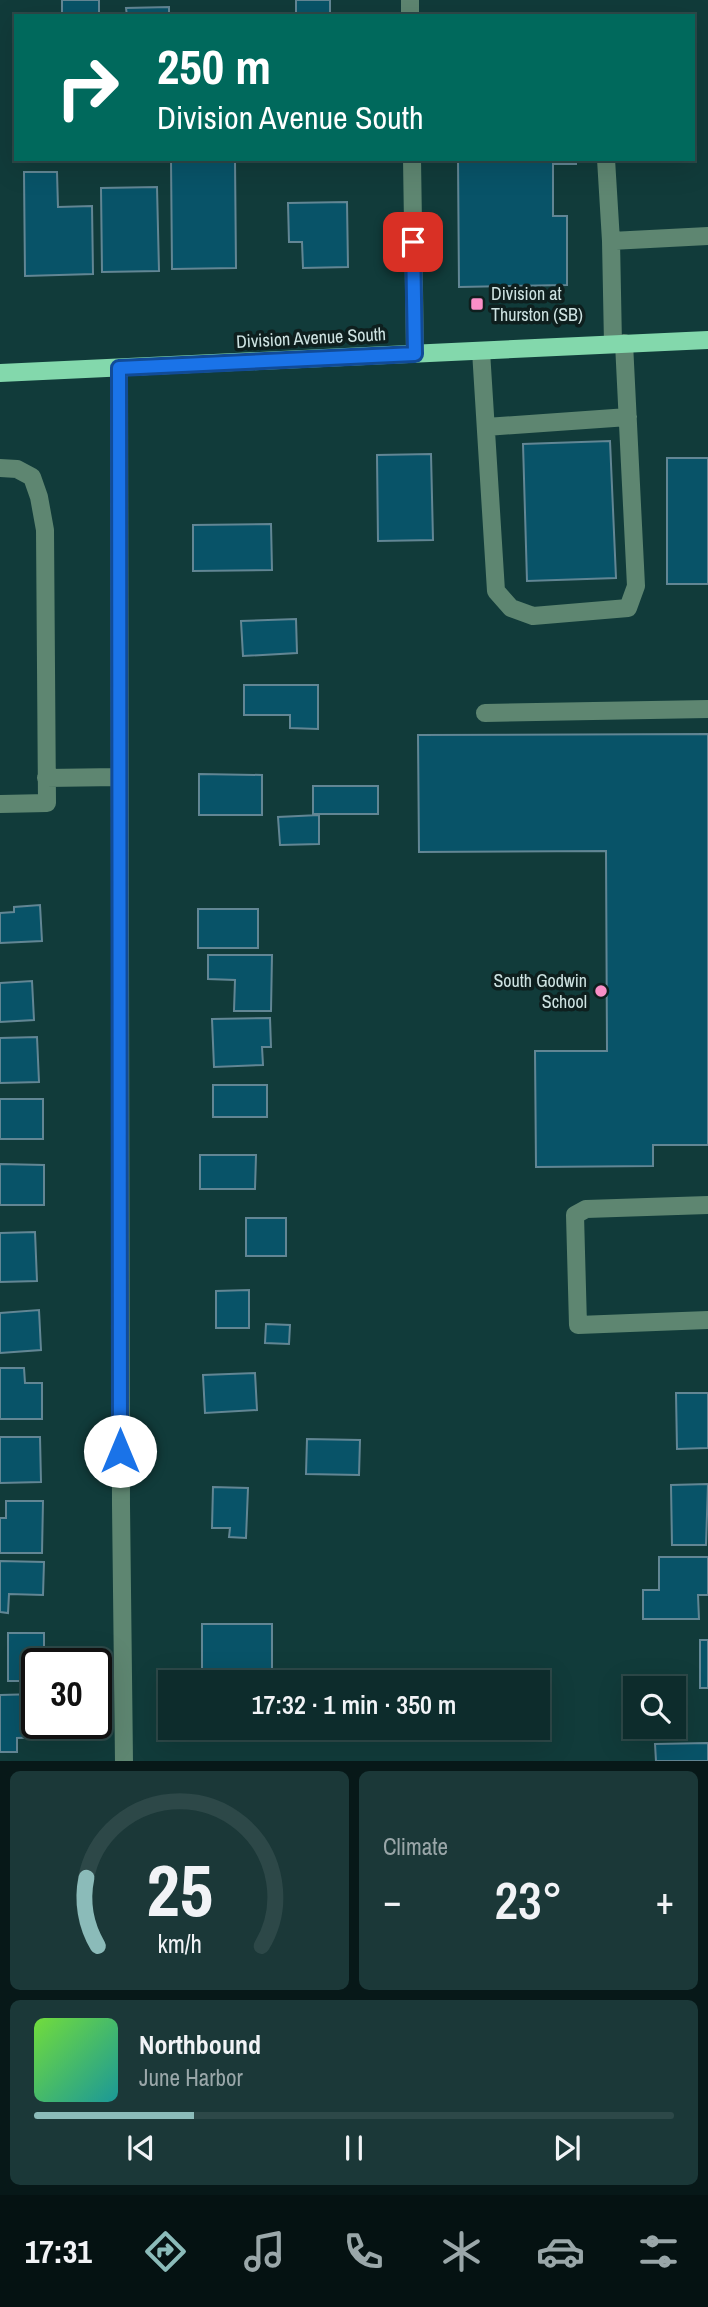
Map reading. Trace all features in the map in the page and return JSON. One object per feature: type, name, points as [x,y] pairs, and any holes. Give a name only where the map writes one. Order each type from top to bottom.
[{"type":"main road","name":"Division Avenue South","points":[[0,373],[708,340]]},
{"type":"street","points":[[412,161],[415,354]]},
{"type":"street","points":[[481,351],[496,591],[511,608],[533,616],[628,608],[636,586],[628,417],[619,344],[606,161]]},
{"type":"street","points":[[611,241],[708,236]]},
{"type":"street","points":[[119,368],[120,1491],[124,1761]]},
{"type":"street","points":[[486,427],[628,417]]},
{"type":"street","points":[[0,468],[17,469],[32,477],[39,496],[45,530],[47,803],[0,804]]},
{"type":"street","points":[[485,713],[708,709]]},
{"type":"street","points":[[46,778],[119,777]]},
{"type":"street","points":[[708,1206],[586,1209],[575,1215],[578,1325],[708,1320]]},
{"type":"building","points":[[62,0],[99,0],[99,14],[62,14]]},
{"type":"building","points":[[296,0],[330,0],[330,14],[296,14]]},
{"type":"building","points":[[169,7],[169,14],[127,14],[126,8]]},
{"type":"building","points":[[171,161],[235,161],[236,268],[172,269]]},
{"type":"building","points":[[458,161],[576,161],[576,164],[553,164],[553,216],[567,216],[567,285],[459,287]]},
{"type":"building","points":[[24,172],[57,172],[58,207],[92,206],[93,274],[25,276]]},
{"type":"building","points":[[157,187],[159,271],[102,272],[101,188]]},
{"type":"building","points":[[347,202],[348,267],[303,268],[302,242],[289,242],[288,203]]},
{"type":"building","points":[[610,441],[616,578],[527,581],[523,444]]},
{"type":"building","points":[[431,454],[433,540],[378,541],[377,455]]},
{"type":"building","points":[[667,458],[708,458],[708,584],[667,584]]},
{"type":"building","points":[[271,524],[272,570],[193,571],[193,525]]},
{"type":"building","points":[[296,619],[297,653],[243,656],[241,621]]},
{"type":"building","points":[[244,685],[318,685],[318,729],[290,728],[290,715],[244,715]]},
{"type":"building","points":[[708,734],[708,1145],[653,1145],[653,1166],[536,1167],[535,1051],[607,1051],[606,851],[419,852],[418,735]]},
{"type":"building","points":[[199,774],[262,775],[262,815],[199,815]]},
{"type":"building","points":[[313,786],[378,786],[378,814],[313,814]]},
{"type":"building","points":[[319,815],[319,844],[280,845],[278,817]]},
{"type":"building","points":[[40,905],[42,941],[0,943],[0,913],[14,912],[14,907]]},
{"type":"building","points":[[198,909],[258,909],[258,948],[198,948]]},
{"type":"building","points":[[208,955],[272,955],[271,1011],[234,1011],[235,980],[208,979]]},
{"type":"building","points":[[32,981],[34,1020],[0,1022],[0,983]]},
{"type":"building","points":[[270,1018],[271,1047],[262,1047],[263,1065],[214,1067],[212,1019]]},
{"type":"building","points":[[37,1037],[39,1082],[0,1083],[0,1038]]},
{"type":"building","points":[[213,1085],[267,1085],[267,1117],[213,1117]]},
{"type":"building","points":[[0,1099],[43,1099],[43,1139],[0,1139]]},
{"type":"building","points":[[200,1155],[256,1155],[255,1189],[200,1189]]},
{"type":"building","points":[[0,1164],[44,1165],[44,1205],[0,1205]]},
{"type":"building","points":[[246,1218],[286,1218],[286,1256],[246,1256]]},
{"type":"building","points":[[35,1232],[37,1281],[0,1282],[0,1233]]},
{"type":"building","points":[[249,1290],[249,1328],[216,1328],[216,1291]]},
{"type":"building","points":[[39,1310],[41,1350],[0,1353],[0,1313]]},
{"type":"building","points":[[266,1324],[290,1325],[289,1344],[265,1343]]},
{"type":"building","points":[[0,1368],[24,1368],[25,1383],[42,1383],[42,1419],[0,1419]]},
{"type":"building","points":[[255,1373],[257,1410],[205,1413],[203,1375]]},
{"type":"building","points":[[676,1393],[708,1393],[708,1448],[677,1449]]},
{"type":"building","points":[[0,1437],[40,1437],[41,1482],[0,1483]]},
{"type":"building","points":[[307,1439],[360,1440],[359,1475],[306,1474]]},
{"type":"building","points":[[708,1484],[706,1545],[672,1545],[671,1485]]},
{"type":"building","points":[[213,1487],[248,1488],[246,1538],[229,1537],[230,1528],[212,1528]]},
{"type":"building","points":[[6,1501],[43,1501],[42,1553],[0,1553],[0,1518],[6,1518]]},
{"type":"building","points":[[659,1557],[708,1557],[708,1595],[698,1595],[699,1619],[643,1619],[643,1590],[659,1590]]},
{"type":"building","points":[[0,1561],[44,1562],[43,1595],[9,1594],[8,1613],[0,1612]]},
{"type":"building","points":[[202,1624],[272,1624],[272,1670],[202,1670]]},
{"type":"building","points":[[8,1633],[44,1633],[44,1648],[21,1648],[21,1681],[8,1681]]},
{"type":"building","points":[[700,1640],[708,1640],[708,1688],[700,1688]]},
{"type":"building","points":[[21,1694],[21,1738],[17,1738],[17,1752],[0,1752],[0,1695]]},
{"type":"building","points":[[708,1743],[708,1761],[656,1761],[655,1744]]},
{"type":"place","name":"Division at Thurston (SB)","points":[[477,304]]},
{"type":"place","name":"South Godwin School","points":[[601,991]]},
{"type":"route","points":[[120,1451],[119,368],[415,354],[413,242]]}]
